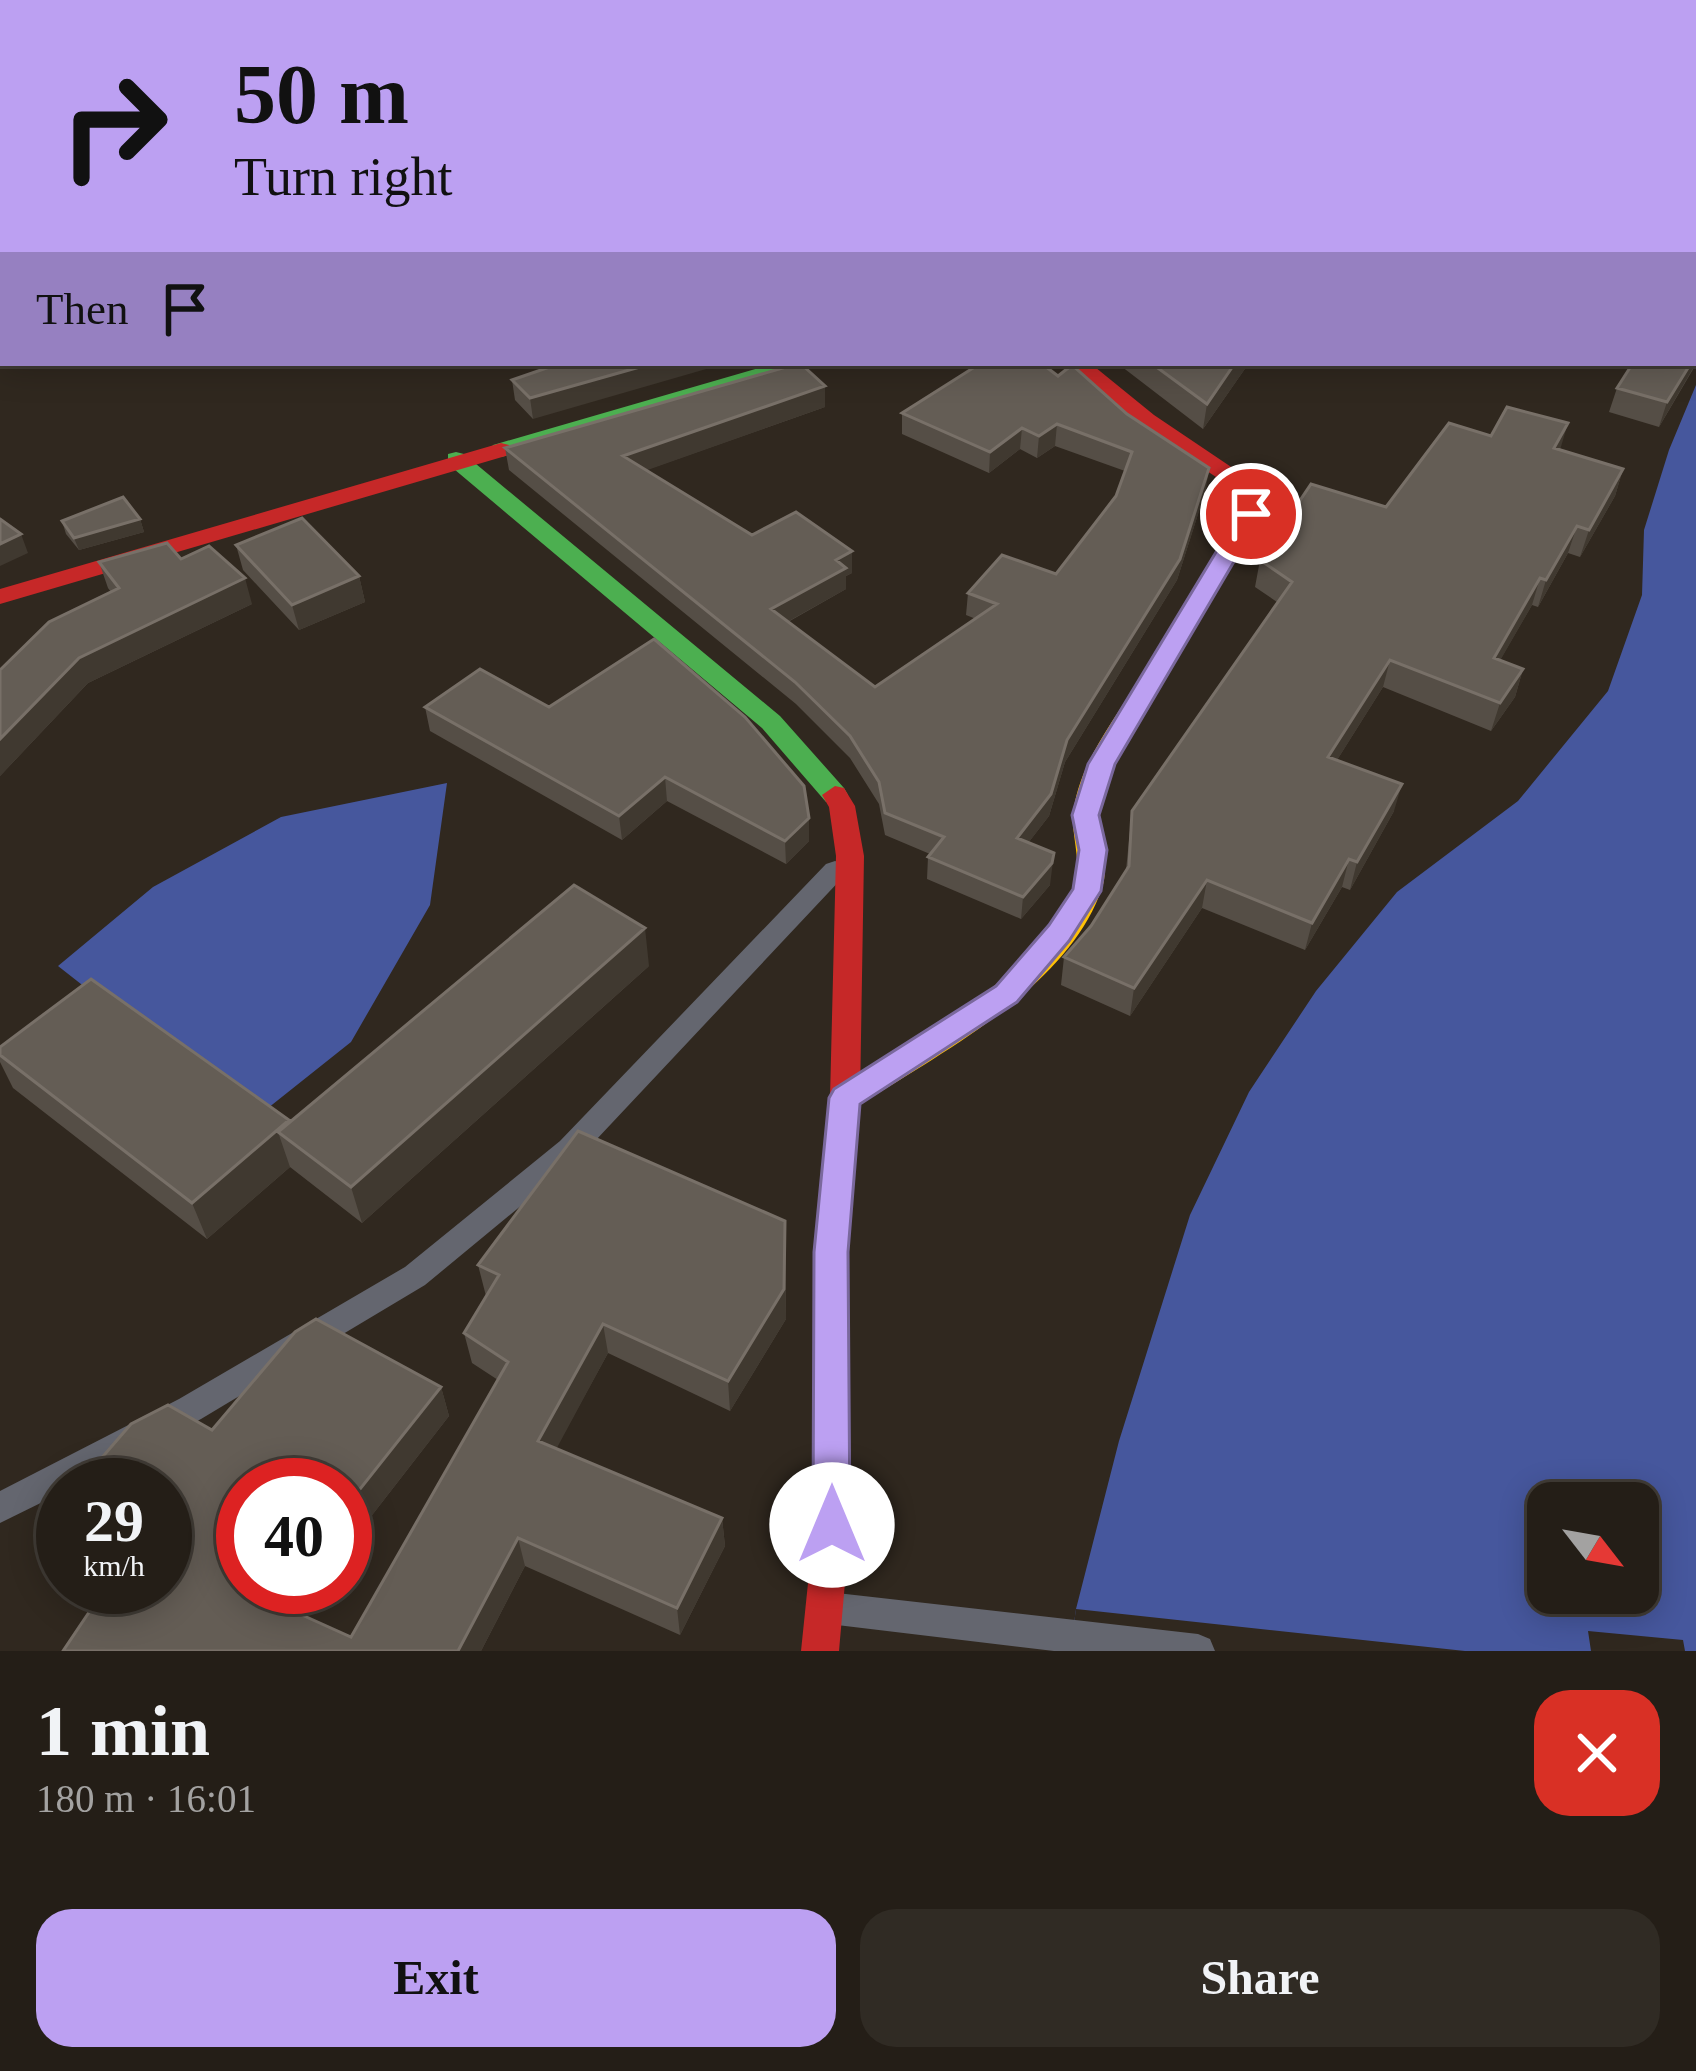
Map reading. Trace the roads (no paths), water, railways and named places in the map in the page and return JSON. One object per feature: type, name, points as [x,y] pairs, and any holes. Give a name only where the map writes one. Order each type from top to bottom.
[{"type":"street","points":[[0,597],[457,459],[787,366]]},
{"type":"street","points":[[845,1098],[1006,994],[1059,933],[1087,891],[1093,850],[1086,815],[1101,764],[1251,514],[1244,486],[1213,460],[1145,420],[1081,366]]},
{"type":"street","points":[[457,459],[771,722],[823,776],[842,806],[850,856],[845,1098],[831,1252],[832,1525],[820,1651]]},
{"type":"lane","points":[[0,1508],[190,1409],[415,1276],[570,1149],[850,856]]},
{"type":"lane","points":[[826,1608],[1198,1651]]},
{"type":"water","points":[[1696,385],[1696,1651],[1070,1651],[1076,1609],[1119,1441],[1190,1215],[1249,1092],[1316,991],[1397,892],[1518,801],[1608,691],[1642,595],[1644,530]]},
{"type":"water","points":[[447,783],[430,905],[351,1042],[263,1112],[160,1046],[58,966],[153,887],[281,817]]}]
